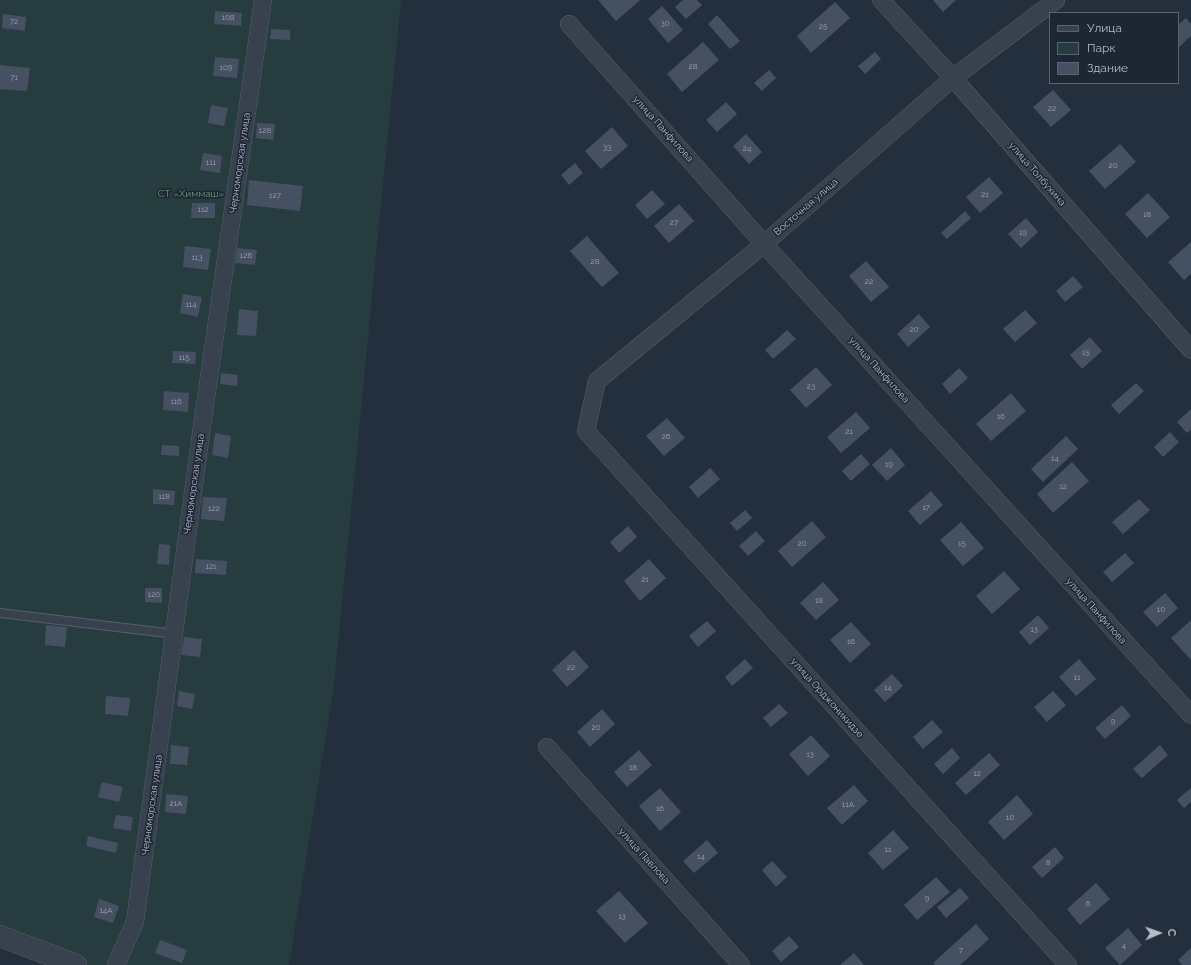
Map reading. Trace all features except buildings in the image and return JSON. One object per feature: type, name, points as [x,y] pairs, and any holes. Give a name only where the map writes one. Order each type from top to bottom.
[{"type":"street","name":"Черноморская улица","points":[[116,965],[136,922],[204,410],[263,0]]},
{"type":"street","name":"улица Толбухина","points":[[881,0],[953,78],[1191,350]]},
{"type":"street","name":"Восточная улица","points":[[586,431],[597,381],[764,244],[953,78],[1056,0]]},
{"type":"street","name":"улица Панфилова","points":[[569,24],[764,244],[1191,716]]},
{"type":"street","name":"улица Орджоникидзе","points":[[586,431],[1068,965]]},
{"type":"street","name":"улица Павлова","points":[[548,747],[741,965]]},
{"type":"street","points":[[0,936],[76,965]]},
{"type":"lane","points":[[0,613],[175,634]]},
{"type":"green space","name":"СТ «Химмаш»","points":[[0,0],[401,0],[334,685],[289,965],[76,965],[0,936]]}]
